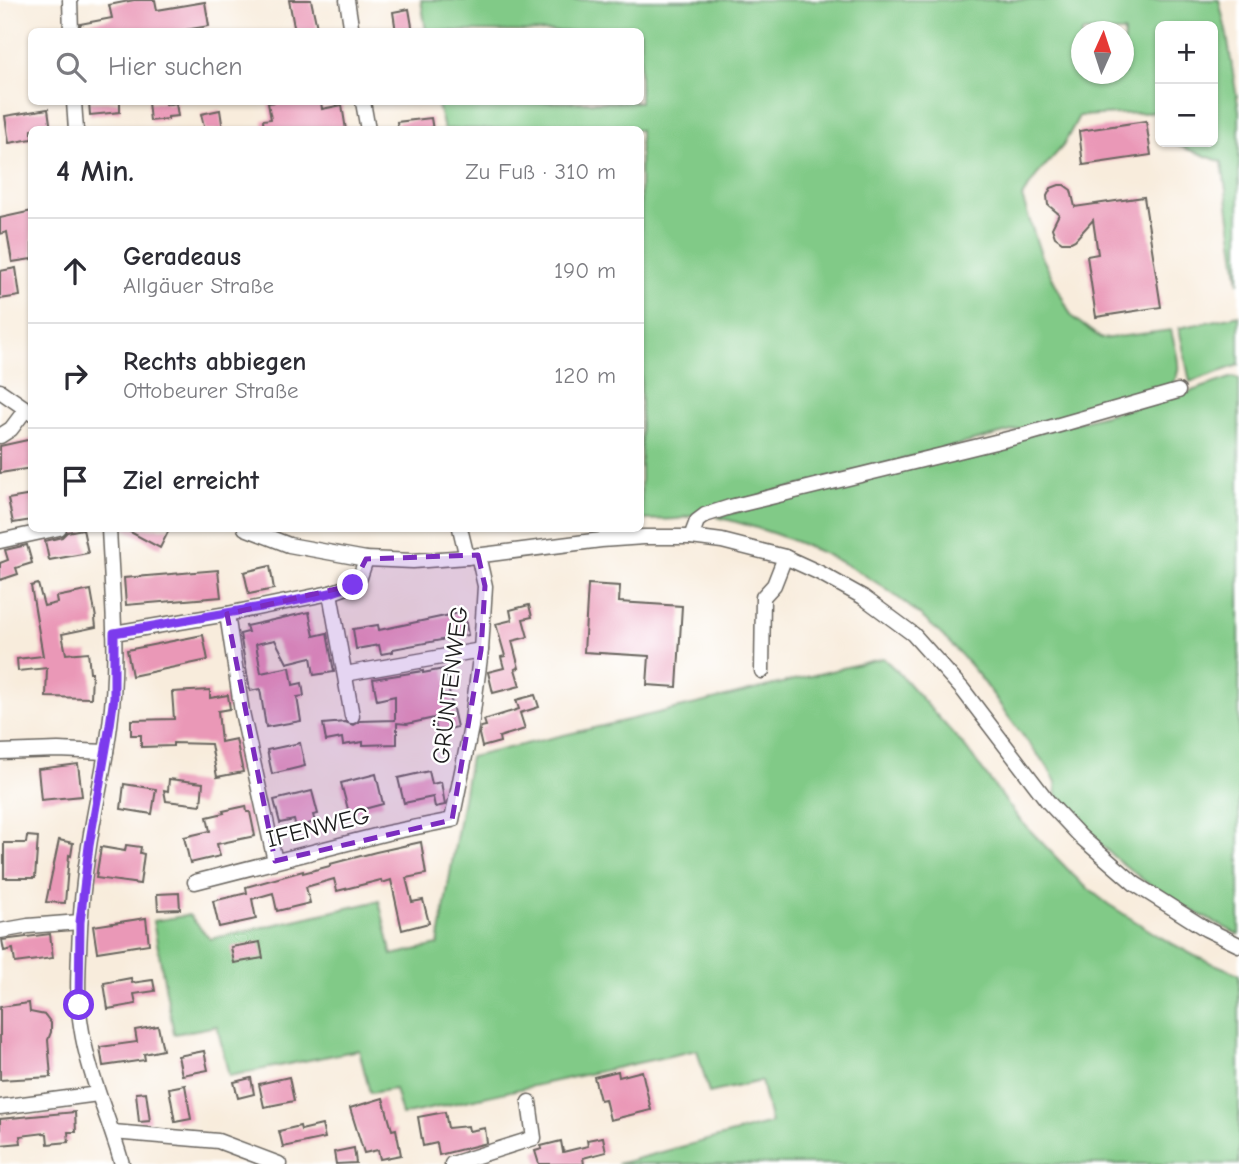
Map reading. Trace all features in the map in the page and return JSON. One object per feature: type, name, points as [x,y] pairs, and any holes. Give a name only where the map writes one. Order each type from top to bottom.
[{"type":"street","points":[[70,0],[71,28]]},
{"type":"street","points":[[347,0],[351,28]]},
{"type":"street","points":[[74,105],[76,126]]},
{"type":"street","points":[[364,105],[367,126]]},
{"type":"street","points":[[0,391],[28,410]]},
{"type":"street","points":[[691,537],[697,521],[705,515],[730,507],[1024,435],[1178,391]]},
{"type":"street","points":[[0,436],[28,412]]},
{"type":"street","points":[[0,541],[41,532]]},
{"type":"street","points":[[108,532],[114,633],[114,697],[89,846],[80,922],[78,981],[81,1026],[98,1094],[122,1164]]},
{"type":"street","points":[[255,532],[289,545],[366,559],[413,561],[644,537],[691,537],[731,543],[785,557],[863,597],[913,634],[962,690],[1049,803],[1081,837],[1135,884],[1197,923],[1239,945]]},
{"type":"street","points":[[288,532],[289,545]]},
{"type":"street","name":"GRÜNTENWEG","points":[[452,820],[471,727],[481,650],[485,586],[462,532]]},
{"type":"street","points":[[762,671],[763,597],[774,585],[785,557]]},
{"type":"street","points":[[114,633],[330,593],[353,585],[360,577],[366,559]]},
{"type":"street","points":[[330,593],[352,716]]},
{"type":"street","points":[[227,614],[242,712],[275,861]]},
{"type":"street","points":[[345,674],[481,650]]},
{"type":"street","points":[[0,752],[106,752]]},
{"type":"street","name":"IFENWEG","points":[[195,881],[387,833],[452,820]]},
{"type":"street","points":[[0,931],[80,922]]},
{"type":"street","points":[[0,1107],[98,1094]]},
{"type":"street","points":[[452,1164],[534,1138],[530,1102]]},
{"type":"street","points":[[113,1132],[218,1141],[279,1164]]},
{"type":"highlighted area","points":[[478,555],[485,586],[481,650],[452,820],[275,861],[227,614],[353,585],[366,559]]},
{"type":"green space","points":[[421,0],[1219,0],[1239,111],[1239,283],[1222,162],[1181,147],[1218,147],[1218,21],[1155,21],[1155,112],[1079,116],[1063,146],[1022,197],[1041,255],[1072,317],[1102,339],[1171,330],[1178,372],[1171,386],[1163,392],[686,517],[644,520],[644,126],[443,126],[438,105],[644,105],[644,28],[426,28]]},
{"type":"green space","points":[[1239,315],[1239,365],[1190,382],[1179,328]]},
{"type":"green space","points":[[1233,377],[1239,379],[1239,935],[1185,907],[1147,883],[1085,830],[1057,801],[1056,782],[1047,766],[984,682],[948,641],[920,615],[860,572],[827,555],[792,540],[717,517],[1177,396]]},
{"type":"green space","points":[[883,658],[965,747],[1020,820],[1081,883],[1108,904],[1160,937],[1195,956],[1239,974],[1239,1164],[617,1164],[771,1123],[761,1081],[709,1093],[697,1050],[402,1115],[395,1089],[370,1093],[359,1050],[229,1076],[217,1026],[174,1034],[153,921],[189,915],[210,939],[379,901],[392,955],[438,945],[470,757]]},
{"type":"building","points":[[134,0],[155,0],[157,10],[205,2],[209,26],[80,28],[80,24],[112,18],[109,5]]},
{"type":"building","points":[[289,0],[311,0],[317,28],[294,28]]},
{"type":"building","points":[[409,9],[412,28],[395,28],[393,12]]},
{"type":"building","points":[[89,105],[120,105],[120,112],[90,115]]},
{"type":"building","points":[[148,105],[176,105],[178,116],[150,121]]},
{"type":"building","points":[[268,105],[321,105],[322,109],[342,105],[345,126],[264,126],[263,120],[271,119]]},
{"type":"building","points":[[48,109],[50,126],[28,126],[28,140],[9,143],[5,116]]},
{"type":"building","points":[[220,110],[222,126],[204,126],[201,114]]},
{"type":"building","points":[[431,118],[432,126],[398,126],[397,122]]},
{"type":"building","points":[[1146,121],[1151,155],[1083,165],[1079,131]]},
{"type":"building","points":[[1059,185],[1071,190],[1075,207],[1144,197],[1161,307],[1096,317],[1087,256],[1098,254],[1093,220],[1071,242],[1062,242],[1055,237],[1052,228],[1059,214],[1048,205],[1047,196],[1051,188]]},
{"type":"building","points":[[28,212],[28,260],[12,262],[7,232],[0,234],[0,218]]},
{"type":"building","points":[[16,268],[20,296],[0,299],[0,271]]},
{"type":"building","points":[[28,440],[28,469],[0,473],[0,446]]},
{"type":"building","points":[[28,496],[28,521],[13,523],[8,499]]},
{"type":"building","points":[[67,532],[84,532],[88,553],[49,560],[45,541],[62,537]]},
{"type":"building","points":[[130,532],[168,532],[160,548]]},
{"type":"building","points":[[27,545],[32,563],[16,568],[18,574],[0,580],[0,563],[8,560],[5,550]]},
{"type":"building","points":[[270,566],[274,589],[249,594],[244,572]]},
{"type":"building","points":[[218,570],[221,597],[126,605],[124,578]]},
{"type":"building","points":[[38,584],[44,606],[57,603],[56,597],[91,590],[96,627],[62,634],[66,654],[88,652],[92,672],[91,698],[46,697],[47,668],[18,671],[17,659],[43,656],[31,586]]},
{"type":"building","points":[[588,584],[620,586],[619,602],[682,606],[677,687],[647,685],[649,656],[584,652]]},
{"type":"building","points":[[529,605],[532,617],[523,619],[528,637],[512,641],[519,668],[515,669],[520,686],[493,693],[488,672],[504,668],[501,657],[505,656],[496,624],[512,620],[510,610]]},
{"type":"building","points":[[309,612],[314,636],[327,633],[334,672],[314,675],[311,657],[287,663],[275,640],[256,644],[261,673],[290,667],[293,685],[302,683],[304,696],[297,697],[301,721],[266,727],[260,689],[250,691],[240,634],[248,632],[246,626]]},
{"type":"building","points":[[464,612],[468,635],[393,649],[393,652],[381,654],[379,645],[356,649],[353,629],[378,625],[379,630]]},
{"type":"building","points":[[203,635],[208,660],[132,676],[127,650]]},
{"type":"building","points":[[444,669],[457,727],[437,732],[434,718],[407,724],[397,723],[397,744],[363,745],[363,742],[343,745],[342,738],[326,741],[323,724],[345,722],[353,725],[360,721],[395,720],[395,696],[377,700],[373,679]]},
{"type":"building","points":[[210,690],[210,698],[228,695],[230,709],[218,711],[221,742],[236,739],[243,772],[217,777],[211,744],[173,743],[173,746],[141,747],[141,735],[131,735],[131,720],[174,719],[172,692]]},
{"type":"building","points":[[535,695],[539,707],[520,713],[525,729],[499,737],[500,742],[482,747],[479,734],[481,727],[486,726],[484,720],[519,709],[516,700]]},
{"type":"building","points":[[300,743],[305,766],[272,774],[267,750]]},
{"type":"building","points":[[78,764],[82,796],[41,800],[38,769]]},
{"type":"building","points":[[429,771],[432,784],[441,782],[445,805],[435,807],[433,797],[404,803],[398,778]]},
{"type":"building","points":[[376,774],[383,804],[349,813],[341,783]]},
{"type":"building","points":[[169,779],[203,783],[201,805],[166,801],[164,790],[168,791]]},
{"type":"building","points":[[124,784],[156,789],[152,814],[121,809]]},
{"type":"building","points":[[312,791],[318,814],[313,815],[315,822],[296,827],[294,820],[280,823],[274,800]]},
{"type":"building","points":[[246,806],[247,812],[250,812],[255,836],[217,844],[220,856],[190,863],[184,837],[210,831],[207,817]]},
{"type":"building","points":[[27,836],[38,837],[35,878],[4,878],[4,843],[26,843]]},
{"type":"building","points":[[59,840],[73,843],[71,856],[69,855],[65,903],[46,902]]},
{"type":"building","points":[[421,842],[426,874],[406,878],[412,902],[423,900],[429,923],[402,930],[391,880],[337,891],[334,879],[306,887],[310,903],[277,911],[273,893],[252,899],[256,919],[219,927],[213,901],[247,893],[246,887]]},
{"type":"building","points":[[126,845],[141,847],[140,853],[144,854],[140,884],[96,878],[101,847],[125,851]]},
{"type":"building","points":[[179,893],[180,909],[158,910],[157,894]]},
{"type":"building","points":[[146,918],[149,944],[97,952],[93,926]]},
{"type":"building","points":[[50,934],[53,958],[15,963],[13,949],[4,951],[2,940]]},
{"type":"building","points":[[260,942],[263,958],[234,963],[231,947]]},
{"type":"building","points":[[131,978],[132,983],[153,980],[155,991],[134,994],[136,1004],[108,1009],[104,983]]},
{"type":"building","points":[[29,1003],[30,1012],[45,1015],[51,1023],[48,1040],[51,1077],[0,1080],[0,1007]]},
{"type":"building","points":[[158,1026],[163,1050],[144,1054],[145,1060],[103,1066],[100,1047],[137,1042],[135,1030]]},
{"type":"building","points":[[204,1051],[208,1070],[182,1075],[178,1056]]},
{"type":"building","points":[[618,1071],[619,1077],[642,1071],[651,1110],[610,1120],[605,1099],[600,1100],[594,1077]]},
{"type":"building","points":[[289,1077],[294,1101],[264,1107],[259,1084]]},
{"type":"building","points":[[251,1078],[254,1094],[238,1098],[234,1082]]},
{"type":"building","points":[[185,1085],[191,1119],[175,1122],[169,1088]]},
{"type":"building","points":[[146,1092],[150,1121],[139,1122],[136,1093]]},
{"type":"building","points":[[383,1098],[392,1130],[396,1129],[401,1155],[380,1159],[378,1150],[364,1153],[350,1108]]},
{"type":"building","points":[[75,1112],[76,1132],[68,1132],[69,1142],[48,1144],[45,1133],[20,1136],[21,1143],[0,1145],[0,1119]]},
{"type":"building","points":[[445,1112],[448,1128],[468,1126],[469,1131],[485,1128],[487,1143],[439,1155],[437,1143],[423,1146],[418,1117]]},
{"type":"building","points":[[322,1125],[325,1138],[283,1147],[279,1131]]},
{"type":"building","points":[[603,1137],[606,1152],[583,1158],[584,1164],[539,1164],[535,1151],[542,1149],[541,1146],[561,1141],[563,1152],[588,1146],[587,1140]]},
{"type":"building","points":[[354,1148],[356,1163],[336,1164],[334,1152]]},
{"type":"route","points":[[79,1005],[83,885],[114,697],[114,633],[289,602],[353,585]]}]
